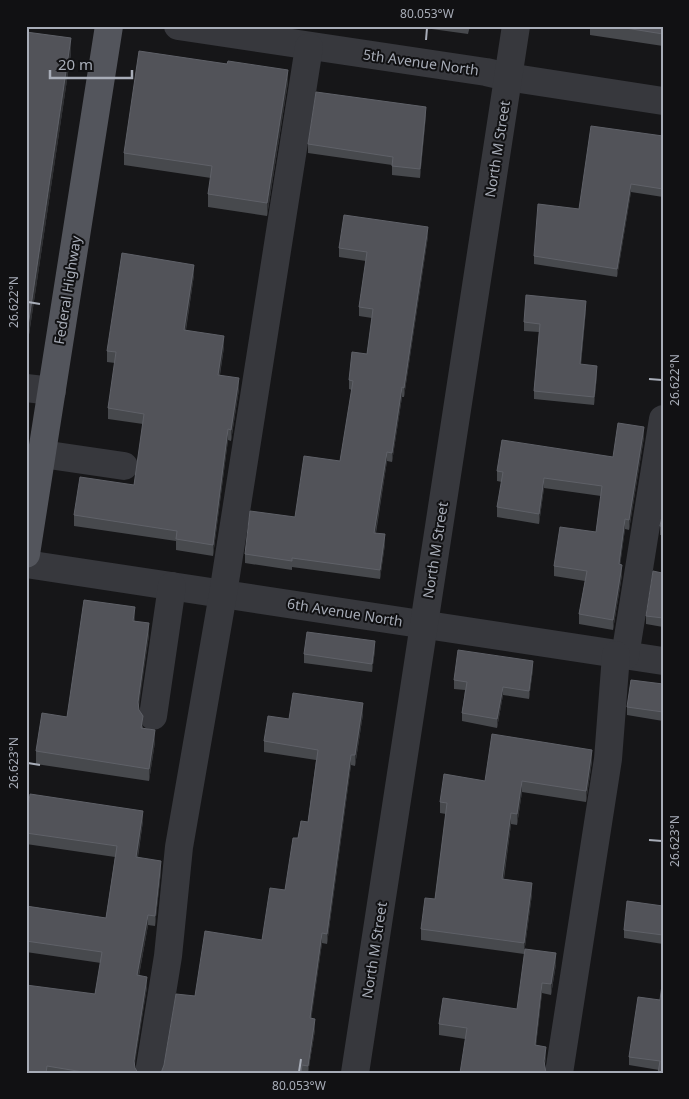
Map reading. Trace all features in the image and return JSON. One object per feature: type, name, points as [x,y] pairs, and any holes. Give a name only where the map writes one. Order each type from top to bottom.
[{"type":"main road","name":"Federal Highway","points":[[26,554],[42,454],[39,389],[108,26]]},
{"type":"street","name":"5th Avenue North","points":[[178,26],[486,72],[663,101]]},
{"type":"street","name":"North M Street","points":[[355,1073],[516,26]]},
{"type":"street","points":[[149,1073],[168,956],[179,847],[223,594],[309,46]]},
{"type":"street","points":[[559,1073],[608,759],[621,655],[663,419]]},
{"type":"street","points":[[42,454],[124,466]]},
{"type":"street","name":"6th Avenue North","points":[[26,564],[663,662]]},
{"type":"street","points":[[153,716],[172,586]]},
{"type":"building","points":[[613,26],[663,26],[663,34]]},
{"type":"building","points":[[26,32],[71,38],[27,333],[26,333]]},
{"type":"building","points":[[139,51],[227,64],[228,61],[288,70],[267,203],[208,194],[212,166],[124,153]]},
{"type":"building","points":[[316,92],[426,107],[420,169],[392,166],[393,157],[308,144]]},
{"type":"building","points":[[591,126],[663,136],[663,189],[631,184],[617,269],[534,256],[538,204],[579,209]]},
{"type":"building","points":[[344,215],[428,227],[404,388],[402,387],[392,453],[387,452],[374,533],[385,534],[380,570],[292,558],[292,561],[245,554],[250,511],[295,517],[304,456],[340,461],[353,381],[349,380],[352,352],[367,354],[373,309],[359,307],[367,252],[339,248]]},
{"type":"building","points":[[122,253],[194,265],[184,330],[224,336],[218,375],[239,378],[231,430],[228,429],[213,545],[176,539],[177,531],[74,515],[80,477],[134,485],[144,414],[108,408],[116,352],[107,351]]},
{"type":"building","points":[[526,295],[586,301],[580,364],[597,366],[594,397],[534,391],[540,324],[524,322]]},
{"type":"building","points":[[618,423],[644,427],[629,520],[625,519],[619,564],[622,565],[613,620],[579,614],[587,571],[554,566],[560,527],[596,532],[602,486],[544,478],[539,514],[497,507],[503,472],[497,471],[502,440],[613,457]]},
{"type":"building","points":[[663,511],[663,527],[660,526]]},
{"type":"building","points":[[663,567],[663,618],[646,616],[653,571],[662,573]]},
{"type":"building","points":[[84,600],[135,607],[133,621],[149,623],[138,702],[139,710],[143,716],[141,728],[155,730],[149,769],[36,751],[42,713],[67,717]]},
{"type":"building","points":[[307,632],[375,641],[372,664],[304,654]]},
{"type":"building","points":[[458,650],[533,661],[529,691],[503,687],[497,719],[462,713],[467,682],[454,680]]},
{"type":"building","points":[[631,680],[663,684],[663,712],[627,707]]},
{"type":"building","points":[[293,693],[363,703],[355,755],[351,755],[327,934],[322,933],[310,1018],[315,1019],[308,1066],[302,1065],[301,1073],[161,1073],[176,994],[195,996],[205,931],[262,940],[270,888],[285,890],[293,838],[298,838],[301,821],[308,822],[318,750],[264,741],[268,716],[289,719]]},
{"type":"building","points":[[492,734],[592,750],[586,791],[522,781],[517,814],[511,813],[502,879],[532,883],[524,943],[421,929],[425,898],[435,899],[447,803],[440,802],[444,774],[485,781]]},
{"type":"building","points":[[30,794],[143,811],[136,857],[161,861],[155,916],[148,915],[137,975],[147,977],[134,1061],[138,1073],[89,1073],[47,1066],[46,1073],[26,1073],[26,985],[95,994],[102,952],[26,941],[26,906],[106,918],[117,846],[26,833]]},
{"type":"building","points":[[627,901],[663,906],[663,935],[624,930]]},
{"type":"building","points":[[525,949],[556,953],[551,984],[542,983],[535,1045],[546,1047],[544,1061],[546,1073],[460,1073],[467,1028],[439,1024],[443,998],[517,1009]]},
{"type":"building","points":[[663,977],[663,1073],[658,1073],[660,1061],[629,1057],[638,997],[660,1000]]}]
